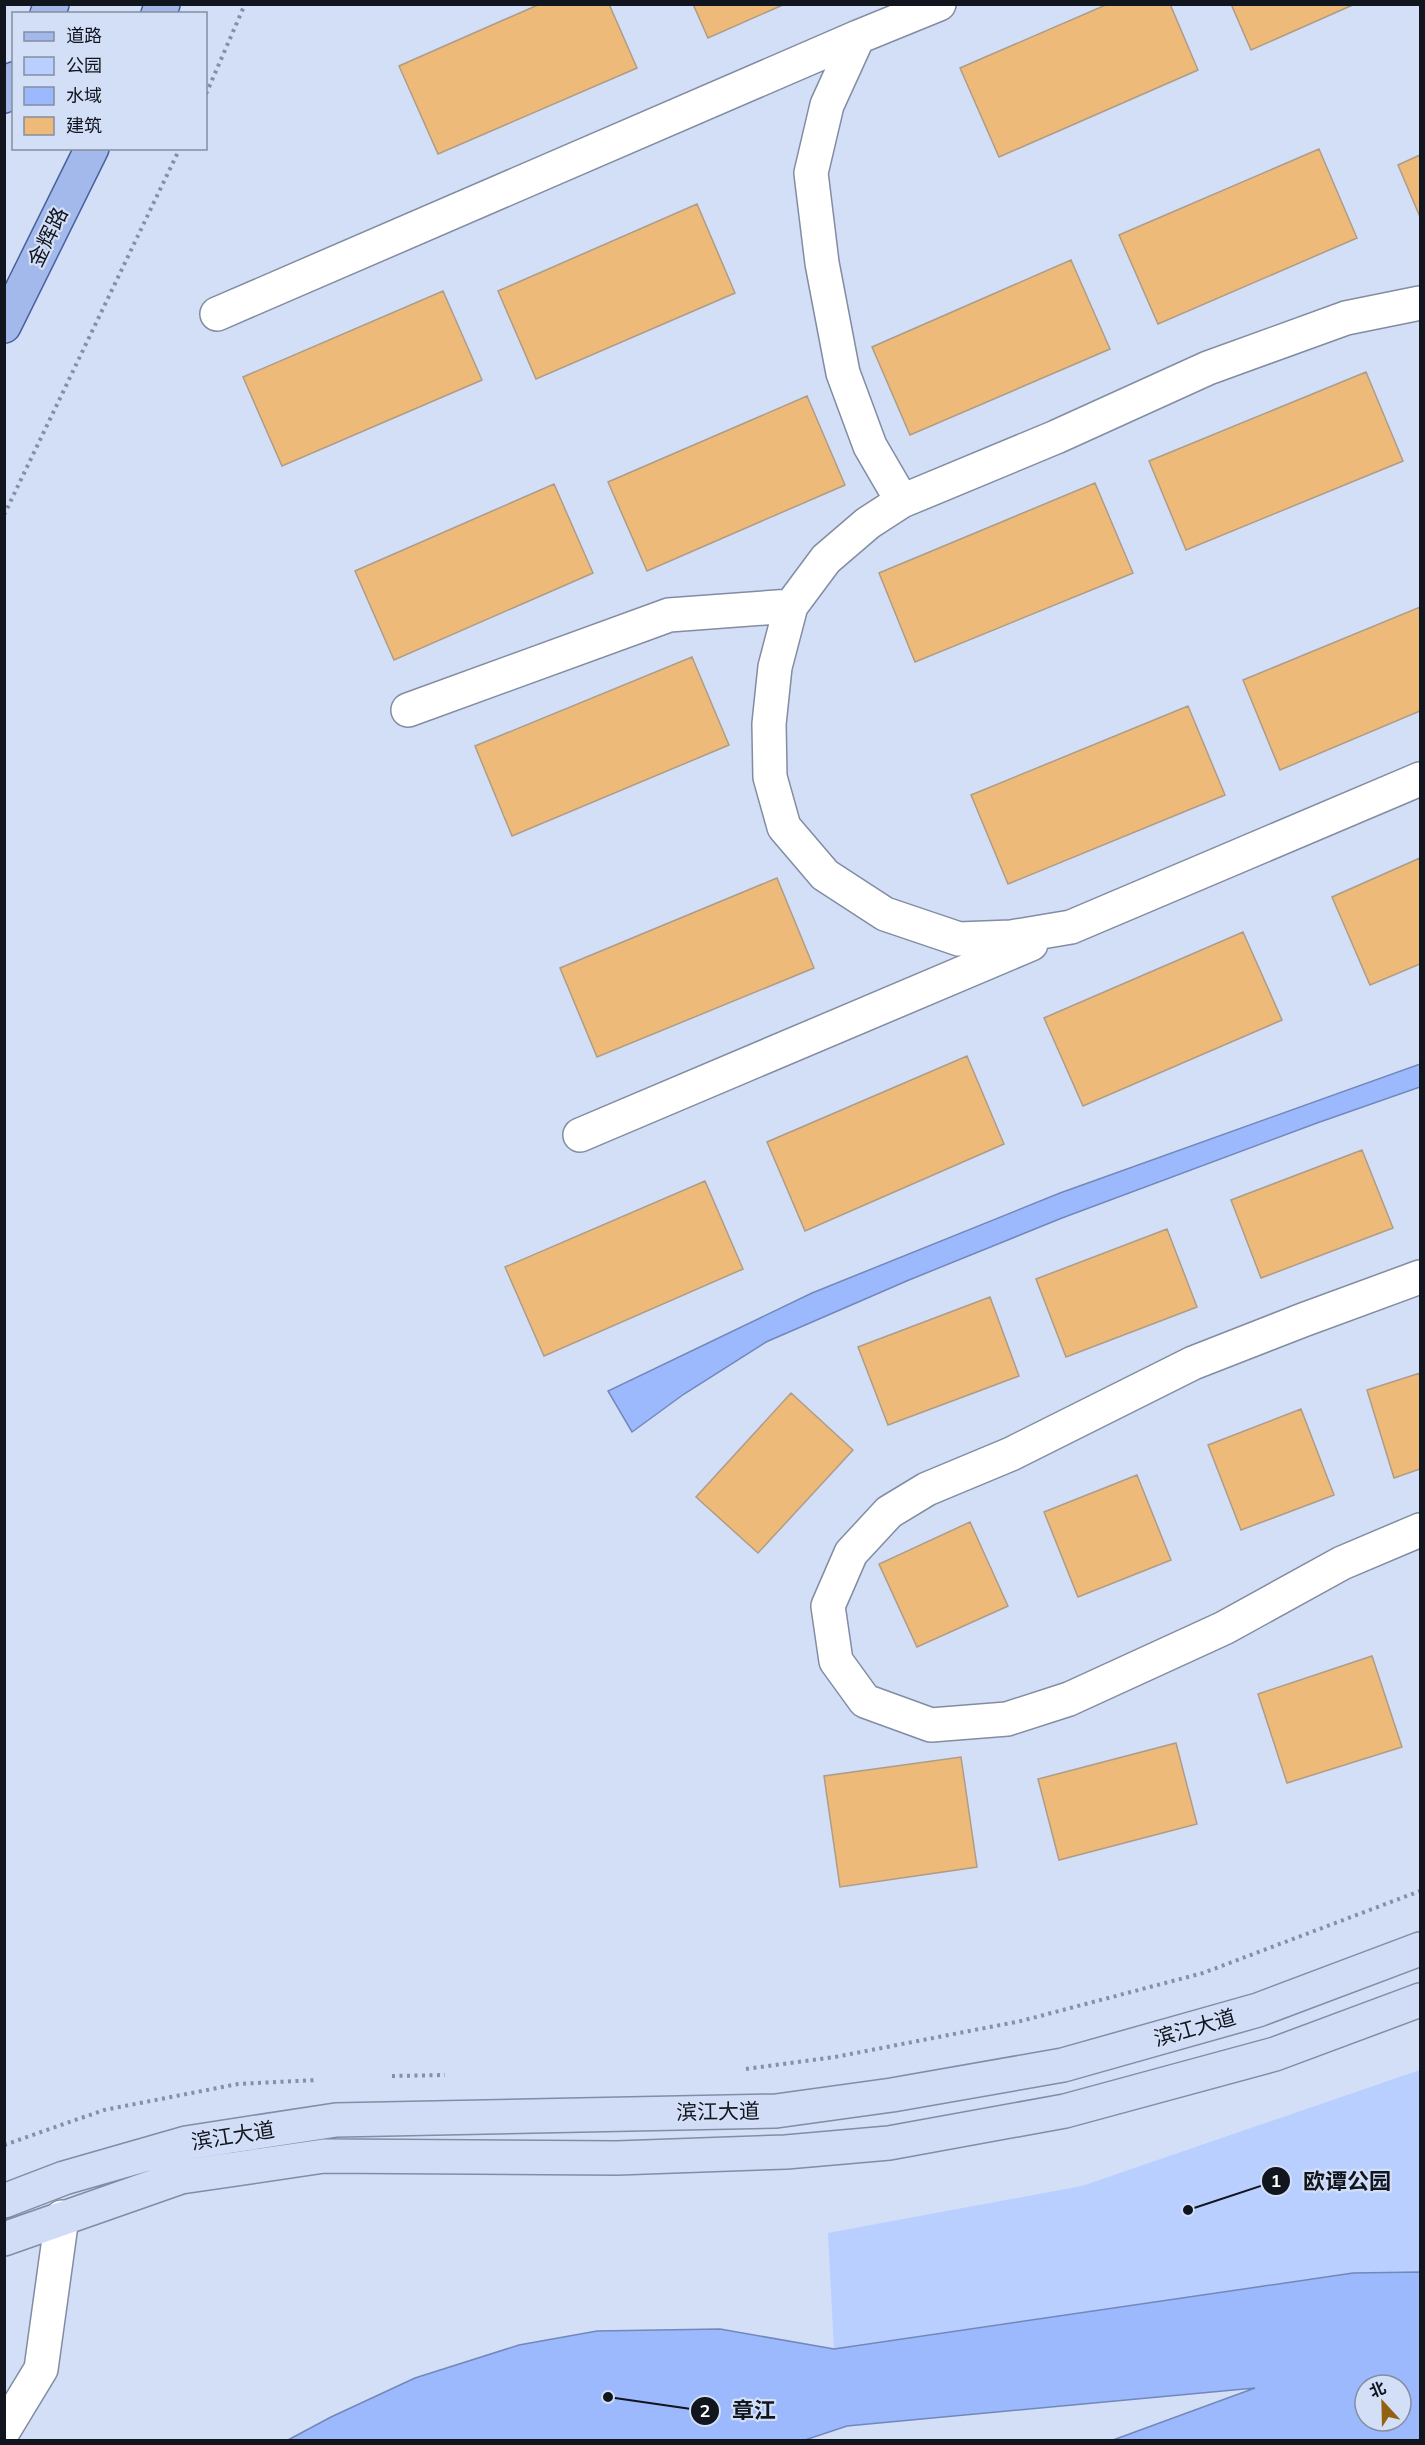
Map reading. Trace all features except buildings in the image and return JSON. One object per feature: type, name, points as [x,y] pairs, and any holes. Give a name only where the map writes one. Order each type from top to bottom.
[{"type":"main road","points":[[4,96],[12,82]]},
{"type":"main road","name":"金辉路","points":[[4,326],[91,150]]},
{"type":"main road","name":"滨江大道","points":[[4,2201],[64,2178],[186,2143],[336,2120],[776,2111],[892,2095],[1051,2067],[1258,2010],[1420,1949]]},
{"type":"main road","name":"滨江大道","points":[[4,2239],[181,2177],[324,2156],[617,2158],[786,2152],[889,2144],[1065,2111],[1275,2054],[1420,2000]]},
{"type":"street","points":[[217,314],[939,4]]},
{"type":"street","points":[[858,37],[827,105],[811,173],[822,263],[843,373],[870,446],[902,501]]},
{"type":"street","points":[[1071,927],[1011,937],[959,939],[885,914],[825,875],[784,827],[770,777],[769,724],[775,667],[791,606],[826,559],[868,523],[902,501],[1056,437],[1208,368],[1346,318],[1420,303]]},
{"type":"street","points":[[408,710],[669,615],[791,606]]},
{"type":"street","points":[[580,1135],[1420,779]]},
{"type":"street","points":[[1420,1277],[1193,1363],[1011,1454],[927,1489],[889,1512],[851,1553],[828,1606],[836,1661],[865,1701],[931,1725],[1007,1719],[1069,1699],[1224,1628],[1342,1563],[1420,1530]]},
{"type":"street","points":[[4,2430],[42,2369],[62,2217]]},
{"type":"path","points":[[207,92],[245,4]]},
{"type":"path","points":[[4,515],[179,150]]},
{"type":"path","points":[[743,2070],[835,2057],[1021,2021],[1203,1973],[1420,1891]]},
{"type":"path","points":[[391,2076],[450,2075]]},
{"type":"path","points":[[4,2145],[104,2110],[238,2084],[320,2080]]},
{"type":"green space","points":[[1420,2070],[1420,2272],[1353,2273],[834,2349],[828,2233],[1082,2186]]},
{"type":"water","points":[[1420,1064],[1420,1087],[1062,1218],[909,1280],[766,1342],[684,1394],[632,1432],[608,1391],[812,1293],[1060,1193]]},
{"type":"water","points":[[1420,2272],[1420,2440],[1113,2440],[1255,2388],[847,2426],[805,2440],[288,2440],[331,2417],[415,2378],[519,2345],[597,2331],[720,2329],[834,2349],[1353,2273]]},
{"type":"place","name":"欧谭公园","points":[[1188,2210]]},
{"type":"place","name":"章江","points":[[608,2397]]}]
